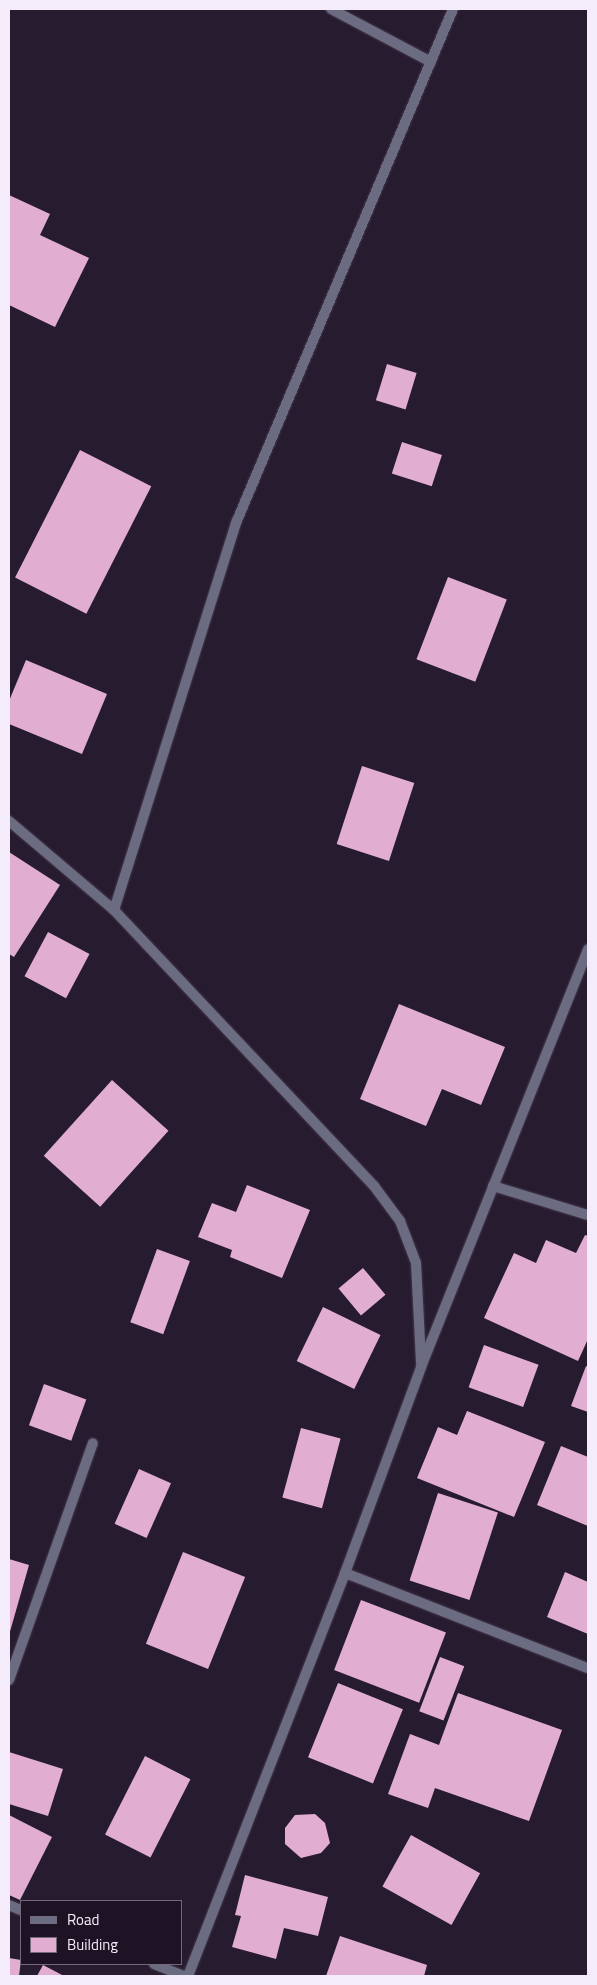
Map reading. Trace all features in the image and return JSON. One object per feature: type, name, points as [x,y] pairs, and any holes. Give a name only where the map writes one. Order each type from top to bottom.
[{"type":"street","points":[[331,9],[431,62]]},
{"type":"street","points":[[114,910],[236,523],[453,9]]},
{"type":"street","points":[[9,821],[114,910],[374,1186],[400,1220],[416,1263],[421,1367]]},
{"type":"street","points":[[157,1965],[186,1976],[345,1573],[421,1367],[588,950]]},
{"type":"street","points":[[492,1186],[588,1215]]},
{"type":"street","points":[[9,1680],[93,1443]]},
{"type":"street","points":[[345,1573],[588,1668]]},
{"type":"building","points":[[9,195],[50,214],[40,235],[89,258],[55,327],[9,305]]},
{"type":"building","points":[[387,364],[417,373],[406,409],[376,400]]},
{"type":"building","points":[[402,442],[442,455],[432,486],[392,473]]},
{"type":"building","points":[[80,450],[151,486],[86,614],[15,577]]},
{"type":"building","points":[[448,577],[507,600],[475,682],[416,659]]},
{"type":"building","points":[[26,660],[107,694],[82,754],[9,724],[9,701]]},
{"type":"building","points":[[362,766],[414,783],[389,861],[337,844]]},
{"type":"building","points":[[9,852],[60,885],[14,957],[9,954]]},
{"type":"building","points":[[48,932],[89,954],[66,998],[25,976]]},
{"type":"building","points":[[399,1004],[505,1047],[481,1105],[442,1089],[426,1126],[360,1099]]},
{"type":"building","points":[[112,1080],[168,1131],[100,1207],[44,1156]]},
{"type":"building","points":[[247,1185],[310,1210],[282,1278],[230,1257],[232,1250],[198,1237],[212,1203],[236,1212]]},
{"type":"building","points":[[585,1235],[588,1236],[588,1339],[578,1361],[484,1318],[514,1253],[536,1263],[546,1240],[576,1253]]},
{"type":"building","points":[[157,1249],[190,1261],[163,1334],[130,1322]]},
{"type":"building","points":[[363,1268],[385,1295],[361,1315],[338,1289]]},
{"type":"building","points":[[323,1307],[381,1335],[354,1389],[297,1361]]},
{"type":"building","points":[[484,1345],[539,1365],[523,1407],[469,1387]]},
{"type":"building","points":[[586,1366],[588,1367],[588,1412],[571,1406]]},
{"type":"building","points":[[44,1384],[86,1399],[71,1441],[29,1425]]},
{"type":"building","points":[[467,1411],[545,1442],[514,1517],[417,1478],[438,1427],[457,1435]]},
{"type":"building","points":[[301,1428],[341,1439],[322,1508],[282,1498]]},
{"type":"building","points":[[561,1446],[588,1457],[588,1526],[537,1505]]},
{"type":"building","points":[[139,1469],[171,1483],[147,1538],[115,1524]]},
{"type":"building","points":[[438,1493],[498,1512],[469,1600],[410,1580]]},
{"type":"building","points":[[183,1552],[245,1577],[208,1669],[146,1644]]},
{"type":"building","points":[[9,1559],[29,1565],[9,1635]]},
{"type":"building","points":[[565,1572],[588,1582],[588,1634],[547,1617]]},
{"type":"building","points":[[361,1600],[446,1633],[419,1703],[334,1670]]},
{"type":"building","points":[[440,1657],[464,1666],[443,1720],[419,1711]]},
{"type":"building","points":[[338,1683],[403,1709],[373,1783],[308,1757]]},
{"type":"building","points":[[458,1693],[562,1730],[529,1821],[435,1788],[428,1808],[388,1794],[410,1734],[439,1745]]},
{"type":"building","points":[[9,1752],[63,1769],[48,1816],[9,1804]]},
{"type":"building","points":[[145,1756],[190,1779],[150,1858],[105,1834]]},
{"type":"building","points":[[315,1814],[325,1823],[330,1843],[321,1853],[301,1858],[285,1844],[285,1828],[295,1815]]},
{"type":"building","points":[[9,1815],[52,1837],[20,1900],[9,1895]]},
{"type":"building","points":[[411,1835],[480,1873],[451,1925],[382,1887]]},
{"type":"building","points":[[245,1875],[328,1897],[318,1936],[284,1928],[276,1959],[232,1947],[241,1916],[235,1915]]},
{"type":"building","points":[[340,1936],[427,1965],[424,1976],[326,1976]]},
{"type":"building","points":[[9,1958],[20,1960],[19,1976],[9,1976]]},
{"type":"building","points":[[43,1965],[64,1976],[37,1976]]}]
